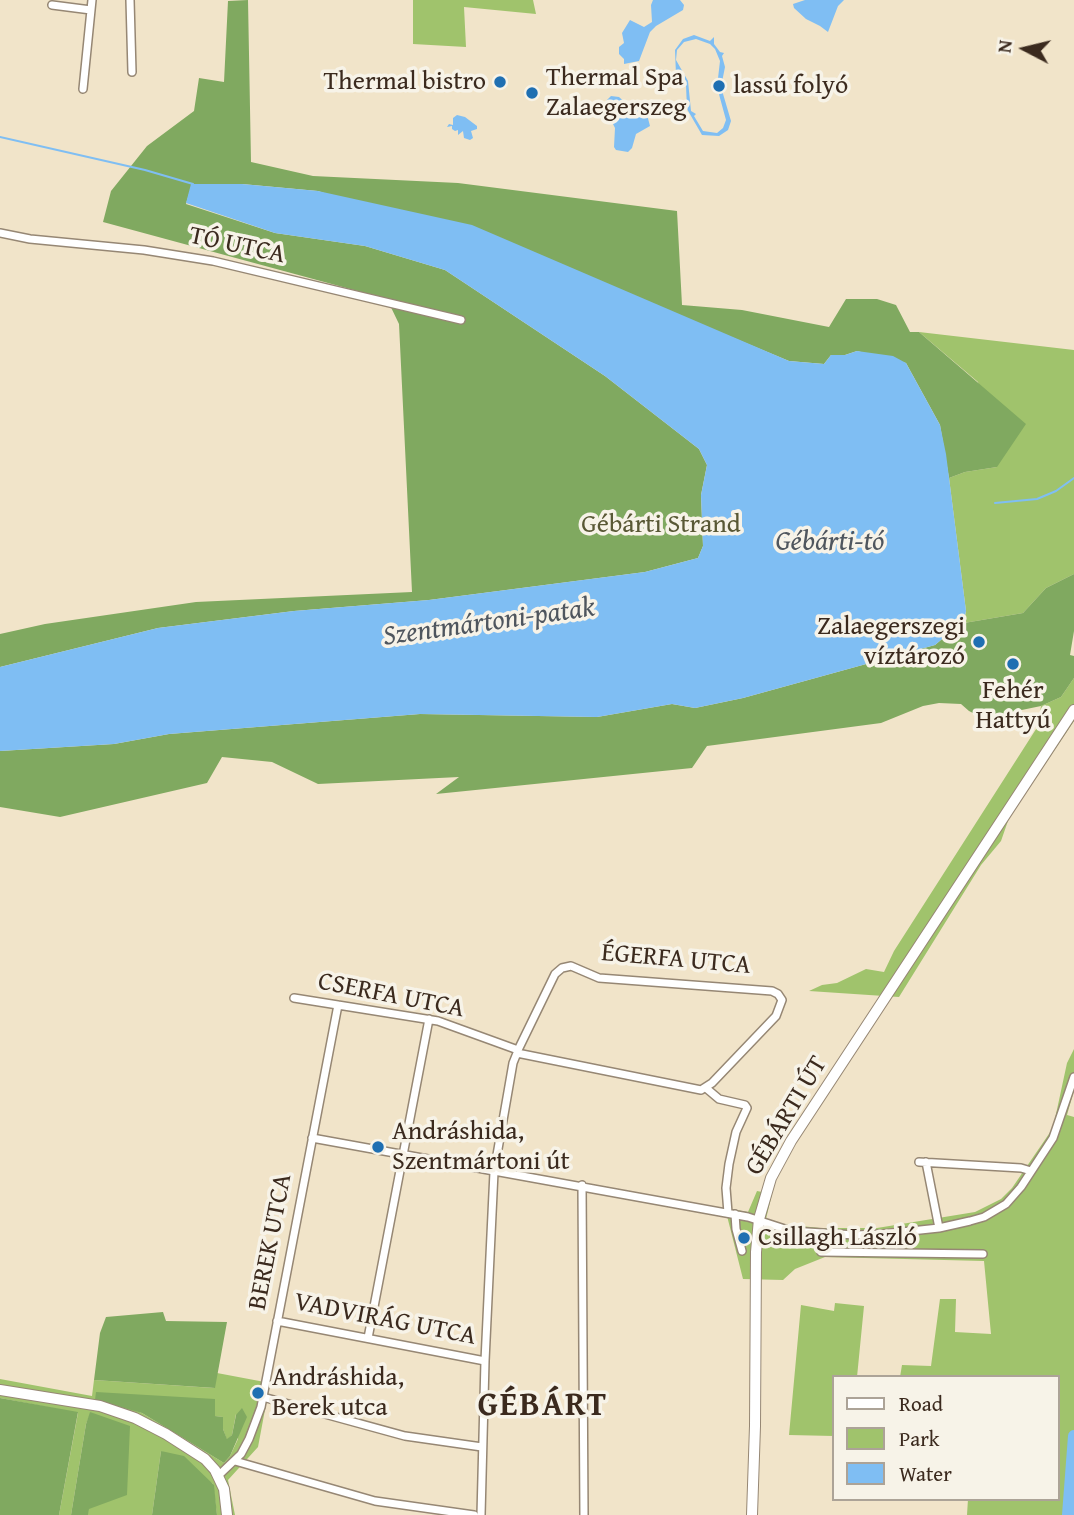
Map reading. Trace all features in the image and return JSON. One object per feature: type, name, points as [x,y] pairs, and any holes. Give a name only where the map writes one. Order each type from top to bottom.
[{"type":"main road","name":"GÉBÁRTI ÚT","points":[[752,1515],[756,1252],[759,1219],[768,1186],[781,1157],[1074,710]]},
{"type":"main road","points":[[0,1390],[88,1404],[124,1413],[166,1434],[205,1459],[219,1475],[224,1489],[227,1515]]},
{"type":"street","points":[[82,89],[92,0]]},
{"type":"street","points":[[130,0],[132,72]]},
{"type":"street","points":[[52,5],[91,10]]},
{"type":"street","name":"TÓ UTCA","points":[[0,233],[213,261],[461,320]]},
{"type":"street","name":"ÉGERFA UTCA","points":[[518,1052],[555,974],[566,966],[598,978],[775,992],[781,998],[781,1007],[776,1016],[706,1088]]},
{"type":"street","name":"CSERFA UTCA","points":[[294,998],[429,1019],[518,1052],[681,1087],[698,1090],[706,1088],[719,1099],[745,1105],[747,1108],[734,1136],[726,1188],[732,1214]]},
{"type":"street","name":"BEREK UTCA","points":[[219,1475],[235,1461],[249,1439],[263,1397],[338,1005]]},
{"type":"street","points":[[368,1338],[429,1019]]},
{"type":"street","points":[[481,1515],[494,1172],[511,1069],[518,1052]]},
{"type":"street","points":[[312,1138],[759,1219],[791,1231],[855,1235],[939,1228],[984,1217],[996,1211],[1012,1197],[1058,1127],[1074,1077]]},
{"type":"street","points":[[939,1228],[923,1162],[1021,1168],[1031,1171]]},
{"type":"street","points":[[582,1185],[584,1515]]},
{"type":"street","points":[[732,1214],[742,1251]]},
{"type":"street","points":[[855,1235],[855,1252]]},
{"type":"street","points":[[821,1252],[983,1254]]},
{"type":"street","name":"VADVIRÁG UTCA","points":[[277,1321],[485,1362]]},
{"type":"street","points":[[263,1397],[405,1436],[482,1447]]},
{"type":"street","points":[[235,1461],[374,1501],[474,1515]]},
{"type":"green space","name":"Gébárti Strand","points":[[248,0],[251,162],[313,176],[458,183],[677,211],[682,305],[742,310],[829,327],[846,299],[877,299],[896,305],[910,332],[919,332],[1026,424],[997,467],[965,472],[949,478],[940,425],[906,363],[857,351],[845,355],[831,355],[824,364],[789,361],[664,309],[318,191],[242,184],[192,184],[186,204],[275,233],[365,246],[445,270],[605,376],[699,449],[707,465],[701,495],[703,546],[698,558],[645,572],[429,600],[294,611],[158,628],[0,667],[0,634],[45,624],[196,602],[412,592],[399,324],[387,299],[103,222],[111,191],[147,146],[194,111],[199,78],[224,82],[228,1]]},
{"type":"green space","points":[[413,0],[533,0],[536,14],[464,7],[466,47],[413,44]]},
{"type":"green space","points":[[919,332],[1074,350],[1074,574],[1046,588],[1023,613],[964,623],[966,611],[949,478],[965,472],[997,467],[978,382]]},
{"type":"green space","points":[[1074,574],[1074,631],[1070,655],[1074,656],[1074,678],[1061,697],[1041,706],[983,718],[961,704],[939,703],[923,706],[881,723],[707,746],[692,768],[436,794],[459,777],[318,784],[272,762],[222,757],[207,783],[60,817],[0,807],[0,751],[114,744],[169,734],[420,714],[597,717],[672,704],[695,708],[743,698],[935,645],[948,634],[961,633],[964,623],[1023,613],[1046,588]]},
{"type":"green space","points":[[1074,678],[1074,721],[1009,818],[1001,841],[981,865],[899,997],[809,991],[822,985],[837,983],[866,969],[884,972],[894,951],[1038,726],[1041,706],[1061,697]]},
{"type":"green space","points":[[1074,1049],[1074,1090],[1067,1115],[1074,1117],[1074,1515],[967,1515],[968,1501],[1060,1501],[1060,1375],[900,1375],[902,1365],[931,1366],[940,1299],[956,1299],[955,1332],[991,1334],[984,1261],[825,1257],[795,1269],[783,1280],[743,1279],[725,1208],[748,1212],[757,1191],[772,1194],[766,1219],[772,1223],[820,1228],[877,1228],[975,1212],[1001,1199],[1012,1188],[1053,1128],[1067,1063]]},
{"type":"green space","points":[[835,1303],[864,1306],[857,1375],[832,1375],[832,1436],[789,1435],[801,1305],[834,1311]]},
{"type":"green space","points":[[163,1312],[166,1321],[227,1322],[215,1388],[94,1380],[100,1333],[106,1317]]},
{"type":"green space","points":[[217,1373],[270,1383],[258,1447],[228,1480],[235,1515],[217,1515],[213,1484],[161,1451],[152,1515],[88,1515],[91,1412],[86,1424],[71,1515],[59,1515],[78,1413],[0,1398],[0,1379],[92,1396],[94,1380],[214,1388]],"holes":[[[126,1407],[223,1417],[227,1440],[232,1435],[236,1414],[238,1439],[224,1463],[142,1413]]]},
{"type":"green space","points":[[96,1392],[215,1399],[215,1416],[223,1417],[223,1429],[227,1439],[232,1435],[236,1415],[242,1408],[247,1417],[230,1456],[224,1463],[142,1413],[95,1400]]},
{"type":"green space","points":[[0,1398],[78,1412],[59,1515],[0,1515]]},
{"type":"green space","points":[[90,1412],[130,1426],[127,1495],[89,1509],[88,1515],[71,1515],[86,1424]]},
{"type":"green space","points":[[161,1451],[184,1456],[214,1485],[217,1515],[152,1515]]},
{"type":"water","points":[[653,0],[680,0],[684,5],[683,10],[650,32],[639,61],[624,64],[624,59],[619,54],[619,47],[624,43],[622,33],[630,20],[644,27],[652,22]]},
{"type":"water","points":[[805,0],[844,0],[838,6],[828,32],[794,8],[793,4]]},
{"type":"water","name":"lassú folyó","points":[[694,35],[710,41],[714,37],[714,44],[724,53],[722,56],[725,67],[721,87],[731,121],[728,130],[719,136],[702,135],[687,109],[686,85],[679,73],[676,75],[675,50],[683,39]],"holes":[[[696,39],[710,44],[720,61],[717,87],[726,120],[717,133],[703,131],[694,116],[696,114],[691,111],[688,81],[676,60],[677,50],[684,42]]]},
{"type":"water","points":[[611,96],[619,97],[630,107],[645,107],[650,126],[636,134],[628,152],[616,150],[614,147],[615,128],[603,104]]},
{"type":"water","points":[[457,115],[465,117],[477,126],[477,129],[471,131],[473,138],[470,140],[464,138],[463,131],[458,135],[458,130],[452,129],[452,126],[447,127],[449,124],[453,125],[453,118]]},
{"type":"water","name":"Gébárti-tó","points":[[191,184],[242,184],[318,191],[472,225],[789,361],[824,364],[831,355],[845,355],[857,351],[893,356],[906,363],[940,425],[946,454],[966,611],[961,633],[948,634],[935,645],[743,698],[695,708],[672,704],[597,717],[420,714],[169,734],[114,744],[0,751],[0,667],[158,628],[294,611],[429,600],[645,572],[698,558],[703,546],[701,495],[707,465],[699,449],[605,376],[445,270],[365,246],[275,233],[186,203]]},
{"type":"waterway","points":[[0,137],[145,170],[193,184]]},
{"type":"waterway","name":"Szentmártoni-patak","points":[[995,503],[1037,499],[1056,491],[1074,478]]},
{"type":"waterway","points":[[1068,1515],[1074,1436]]},
{"type":"place","name":"Thermal bistro","points":[[500,82]]},
{"type":"place","name":"lassú folyó","points":[[719,86]]},
{"type":"place","name":"Thermal Spa Zalaegerszeg","points":[[532,93]]},
{"type":"place","name":"Zalaegerszegi víztározó","points":[[979,642]]},
{"type":"place","name":"Fehér Hattyú","points":[[1013,664]]},
{"type":"place","name":"Andráshida, Szentmártoni út","points":[[378,1147]]},
{"type":"place","name":"Csillagh László","points":[[744,1238]]},
{"type":"place","name":"Andráshida, Berek utca","points":[[258,1393]]},
{"type":"district","name":"GÉBÁRT","points":[[543,1407]]}]
